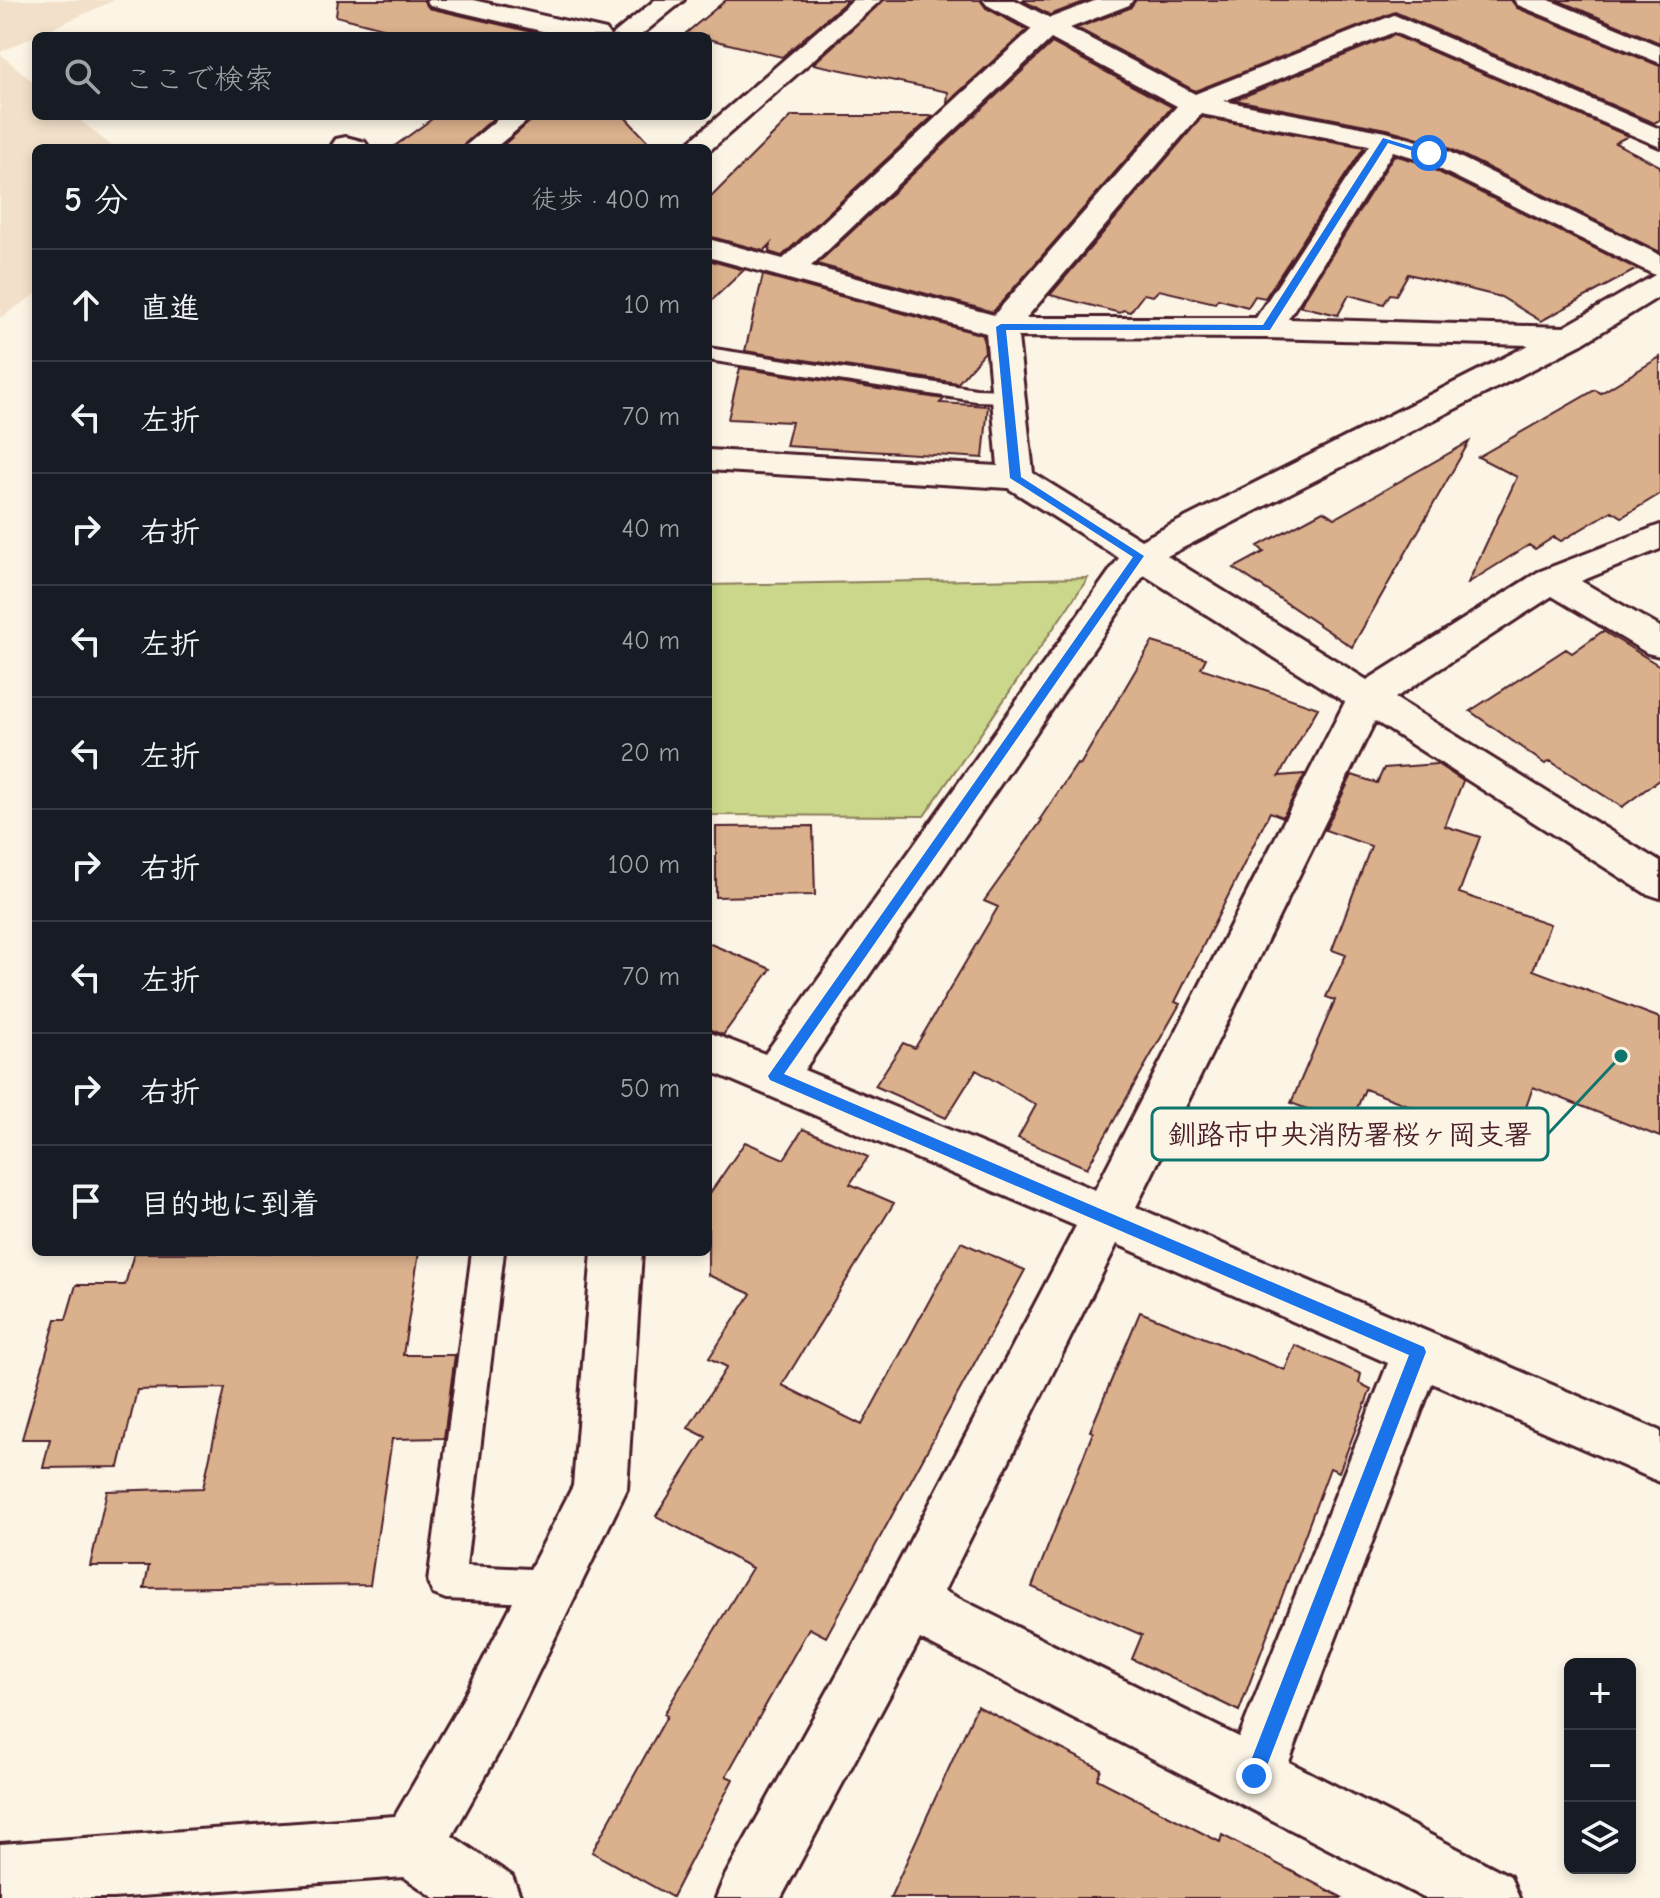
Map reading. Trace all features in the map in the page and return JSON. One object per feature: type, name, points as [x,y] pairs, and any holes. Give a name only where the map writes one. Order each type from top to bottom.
[{"type":"street","points":[[439,0],[579,32]]},
{"type":"street","points":[[629,32],[671,0]]},
{"type":"street","points":[[701,144],[868,0]]},
{"type":"street","points":[[996,0],[1194,104],[1386,140],[1429,153],[1660,267]]},
{"type":"street","points":[[788,271],[1048,28],[1120,0]]},
{"type":"street","points":[[1527,0],[1660,55]]},
{"type":"street","points":[[1016,478],[1001,327],[1194,104],[1394,23],[1660,139]]},
{"type":"street","points":[[482,144],[514,120]]},
{"type":"street","points":[[1266,328],[1386,140]]},
{"type":"street","points":[[712,249],[1001,327],[1266,328],[1571,337]]},
{"type":"street","points":[[775,1076],[1139,556],[1571,337],[1660,283]]},
{"type":"street","points":[[712,460],[1016,478],[1660,882]]},
{"type":"street","points":[[747,1898],[908,1603],[1107,1217],[1367,698],[1551,580],[1660,536]]},
{"type":"street","points":[[1551,580],[1660,644]]},
{"type":"street","points":[[712,1052],[1107,1217],[1660,1457]]},
{"type":"street","points":[[412,1846],[484,1720],[600,1489],[617,1256]]},
{"type":"street","points":[[1254,1776],[1418,1352]]},
{"type":"street","points":[[908,1603],[1254,1776],[1488,1898]]},
{"type":"street","points":[[0,1875],[412,1846],[490,1898]]},
{"type":"lane","points":[[712,355],[976,395],[1008,396]]},
{"type":"lane","points":[[487,1256],[446,1582],[551,1587]]},
{"type":"shaded area","points":[[0,0],[115,0],[44,32],[32,32],[32,38],[0,52]]},
{"type":"shaded area","points":[[0,54],[32,81],[32,120],[80,120],[109,144],[32,144],[32,297],[0,318]]},
{"type":"green space","points":[[1088,578],[924,816],[712,815],[712,585]]},
{"type":"building","points":[[338,0],[423,0],[429,8],[532,32],[398,32],[336,16]]},
{"type":"building","points":[[726,0],[848,0],[782,57],[712,40],[712,32],[687,32]]},
{"type":"building","points":[[884,0],[980,0],[986,8],[1027,30],[947,103],[948,92],[813,64]]},
{"type":"building","points":[[1022,0],[1089,0],[1050,15]]},
{"type":"building","points":[[1136,0],[1511,0],[1517,8],[1660,66],[1660,120],[1654,123],[1395,12],[1195,91],[1077,28],[1130,8]]},
{"type":"building","points":[[1557,0],[1660,0],[1660,43]]},
{"type":"building","points":[[1394,35],[1628,136],[1615,143],[1660,166],[1660,252],[1440,144],[1387,129],[1235,100]]},
{"type":"building","points":[[1052,43],[1172,107],[993,312],[817,264]]},
{"type":"building","points":[[792,116],[933,116],[782,256],[769,252],[771,244],[764,251],[712,237],[712,196]]},
{"type":"building","points":[[1202,117],[1364,147],[1265,298],[1255,296],[1248,307],[1159,290],[1153,296],[1144,294],[1130,312],[1123,310],[1120,313],[1050,295]]},
{"type":"building","points":[[430,120],[492,120],[464,144],[398,144]]},
{"type":"building","points":[[532,120],[628,120],[650,144],[504,144]]},
{"type":"building","points":[[1394,155],[1418,162],[1637,269],[1541,321],[1501,297],[1408,274],[1396,295],[1390,294],[1384,304],[1349,295],[1338,315],[1300,306]]},
{"type":"building","points":[[712,261],[744,270],[712,300]]},
{"type":"building","points":[[763,275],[983,335],[985,352],[958,383],[745,351]]},
{"type":"building","points":[[1660,357],[1660,494],[1622,517],[1612,511],[1561,541],[1554,537],[1535,549],[1529,545],[1468,583],[1517,477],[1478,457],[1595,390],[1601,393]]},
{"type":"building","points":[[740,368],[944,399],[940,403],[988,406],[983,458],[786,446],[792,422],[728,419]]},
{"type":"building","points":[[1469,442],[1352,647],[1234,568],[1264,552],[1258,546],[1323,511],[1335,518]]},
{"type":"building","points":[[1603,631],[1660,666],[1660,779],[1622,807],[1550,761],[1545,764],[1470,711],[1566,649],[1572,653]]},
{"type":"building","points":[[1152,642],[1206,658],[1201,668],[1318,708],[1279,776],[1305,774],[1283,817],[1270,812],[1175,1002],[1180,1004],[1087,1168],[1018,1138],[1036,1105],[976,1070],[946,1118],[875,1086],[903,1043],[915,1048],[998,907],[984,901],[1042,820],[1077,764],[1080,765]]},
{"type":"building","points":[[1437,764],[1463,781],[1445,826],[1480,837],[1459,893],[1550,924],[1533,970],[1660,1018],[1660,1137],[1533,1087],[1513,1145],[1365,1089],[1350,1125],[1291,1103],[1335,1000],[1326,997],[1346,955],[1332,950],[1371,846],[1325,830],[1352,775],[1377,783],[1384,768]]},
{"type":"building","points":[[813,826],[815,895],[716,897],[716,827]]},
{"type":"building","points":[[712,945],[771,969],[723,1035],[712,1031]]},
{"type":"building","points":[[803,1129],[868,1157],[850,1184],[894,1203],[782,1385],[862,1425],[961,1242],[1025,1270],[826,1637],[809,1628],[726,1776],[733,1779],[672,1897],[592,1852],[667,1716],[664,1714],[752,1568],[656,1516],[706,1437],[688,1428],[727,1367],[709,1358],[751,1294],[708,1275],[708,1256],[712,1256],[712,1190],[745,1142],[784,1159]]},
{"type":"building","points":[[133,1256],[418,1256],[403,1355],[455,1355],[444,1438],[392,1439],[370,1585],[144,1588],[149,1566],[90,1566],[107,1491],[203,1488],[225,1388],[137,1390],[119,1467],[43,1468],[50,1439],[22,1439],[56,1319],[66,1319],[76,1285],[125,1285]]},
{"type":"building","points":[[1140,1312],[1285,1370],[1295,1345],[1361,1374],[1359,1383],[1371,1389],[1339,1472],[1330,1468],[1239,1711],[1132,1659],[1142,1635],[1032,1587],[1093,1432],[1090,1431]]},
{"type":"building","points":[[977,1706],[1101,1769],[1097,1779],[1220,1842],[1222,1835],[1343,1898],[890,1898]]},
{"type":"place","name":"釧路市中央消防署桜ヶ岡支署","points":[[1621,1056]]},
{"type":"route","points":[[1254,1776],[1418,1352],[775,1076],[1139,556],[1016,478],[1001,327],[1266,328],[1386,140],[1429,153]]}]
